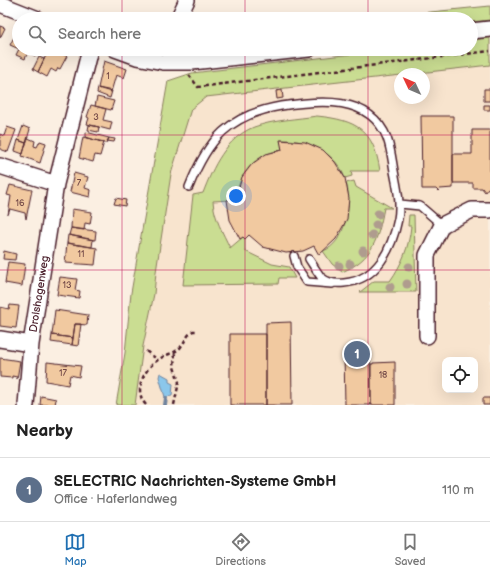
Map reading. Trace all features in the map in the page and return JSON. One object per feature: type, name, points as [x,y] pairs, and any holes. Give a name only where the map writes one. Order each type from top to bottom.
[{"type":"street","points":[[181,12],[186,0]]},
{"type":"street","points":[[0,4],[20,12]]},
{"type":"street","points":[[478,30],[490,29]]},
{"type":"street","name":"Drolshagenweg","points":[[26,405],[31,344],[56,184],[88,56]]},
{"type":"street","points":[[134,56],[151,56]]},
{"type":"street","points":[[169,56],[192,62],[246,56]]},
{"type":"street","points":[[0,166],[56,184]]},
{"type":"street","points":[[427,336],[427,255],[442,225],[472,210],[490,210]]},
{"type":"street","points":[[0,339],[31,344]]},
{"type":"lane","points":[[189,187],[204,154],[212,142],[228,127],[249,114],[270,108],[332,101],[355,107],[366,112],[383,129],[390,148],[400,204],[394,233],[381,260],[366,277],[357,282],[323,284],[307,282],[299,271],[294,256]]},
{"type":"lane","points":[[400,204],[420,206],[442,225]]},
{"type":"lane","points":[[310,259],[322,277],[328,282],[341,284]]},
{"type":"path","points":[[478,52],[490,51]]},
{"type":"path","points":[[187,72],[198,87],[449,56]]},
{"type":"path","points":[[146,405],[141,400],[140,395],[143,376],[158,360],[175,352],[181,347],[187,335],[193,331],[197,331]]},
{"type":"path","points":[[146,352],[158,360]]},
{"type":"path","points":[[174,405],[179,382],[174,367],[175,352]]},
{"type":"shaded area","points":[[490,65],[490,405],[135,405],[143,346],[154,294],[168,81],[205,97],[394,76],[394,104],[430,104],[430,72]]},
{"type":"green space","points":[[490,6],[490,20],[478,21],[478,12],[430,12]]},
{"type":"green space","points":[[490,38],[490,65],[430,72],[430,68],[394,68],[394,76],[206,97],[191,109],[171,174],[154,294],[143,346],[135,405],[116,405],[125,353],[131,293],[168,81],[192,73],[335,56],[478,56],[478,39]]},
{"type":"green space","points":[[317,116],[353,124],[361,130],[368,137],[373,146],[380,171],[351,171],[352,176],[345,178],[334,161],[319,148],[310,144],[291,140],[281,140],[282,150],[265,155],[251,165],[245,172],[236,198],[231,198],[231,200],[213,201],[217,219],[230,248],[243,237],[245,239],[245,251],[272,264],[289,267],[295,278],[279,278],[278,284],[183,285],[193,195],[203,193],[211,173],[228,146],[244,132],[254,127],[277,121]]},
{"type":"green space","points":[[354,181],[356,187],[392,208],[384,208],[376,238],[367,254],[361,261],[342,272],[332,264],[323,251],[331,247],[342,232],[348,211],[348,191],[346,183]]},
{"type":"green space","points":[[409,215],[414,215],[416,292],[360,292],[374,281],[390,281],[394,275],[409,241],[411,226],[408,226]]},
{"type":"water","points":[[160,373],[169,378],[169,382],[173,384],[172,396],[165,397],[159,377]]},
{"type":"building","points":[[0,26],[5,28],[0,38]]},
{"type":"building","points":[[18,56],[26,56],[25,59]]},
{"type":"building","points":[[46,56],[67,56],[60,69],[58,68],[56,72],[51,69],[47,77],[38,72]]},
{"type":"building","points":[[39,57],[44,59],[38,72],[33,69]]},
{"type":"building","points":[[104,61],[127,69],[124,78],[116,75],[111,92],[98,88]]},
{"type":"building","points":[[98,88],[112,91],[110,98],[97,93]]},
{"type":"building","points":[[484,89],[490,89],[490,101],[484,101]]},
{"type":"building","points":[[282,90],[283,98],[277,99],[276,91]]},
{"type":"building","points":[[97,97],[114,101],[111,110],[95,106]]},
{"type":"building","points":[[91,105],[106,109],[103,120],[112,122],[110,130],[87,124],[89,118],[87,117]]},
{"type":"building","points":[[484,105],[490,105],[490,110],[484,110]]},
{"type":"building","points":[[421,116],[453,116],[453,188],[440,189],[438,191],[436,189],[422,189]]},
{"type":"building","points":[[89,125],[99,127],[98,132],[88,130]]},
{"type":"building","points":[[23,126],[30,129],[26,143],[18,140]]},
{"type":"building","points":[[7,127],[16,130],[8,152],[0,149],[0,134],[4,136]]},
{"type":"building","points":[[472,130],[490,130],[490,188],[488,188],[485,192],[482,188],[473,188],[473,183],[453,183],[453,154],[472,154]]},
{"type":"building","points":[[86,132],[109,138],[107,143],[104,143],[86,137]]},
{"type":"building","points":[[83,137],[104,142],[100,156],[95,155],[93,162],[79,158]]},
{"type":"building","points":[[28,138],[35,141],[34,146],[37,147],[40,141],[46,143],[40,163],[22,156]]},
{"type":"building","points":[[109,138],[115,139],[114,142],[107,141]]},
{"type":"building","points":[[18,140],[26,143],[23,154],[15,151]]},
{"type":"building","points":[[280,140],[305,142],[323,150],[335,162],[345,178],[349,198],[347,219],[336,239],[319,255],[314,246],[303,251],[286,253],[263,247],[249,235],[245,239],[243,237],[240,239],[230,220],[227,200],[236,198],[242,177],[252,164],[266,154],[282,150]]},
{"type":"building","points":[[74,173],[88,177],[85,188],[91,190],[90,197],[70,192]]},
{"type":"building","points":[[10,185],[32,190],[26,219],[25,213],[10,209],[8,215],[11,196],[7,195]]},
{"type":"building","points":[[116,198],[126,200],[125,206],[114,204]]},
{"type":"building","points":[[72,209],[92,212],[90,224],[85,223],[84,230],[71,228]]},
{"type":"building","points":[[71,228],[96,231],[95,240],[69,235]]},
{"type":"building","points":[[68,235],[93,240],[92,247],[67,243]]},
{"type":"building","points":[[67,243],[97,248],[95,265],[65,263]]},
{"type":"building","points":[[4,251],[16,254],[15,260],[3,259]]},
{"type":"building","points":[[8,262],[25,264],[22,286],[5,283]]},
{"type":"building","points":[[60,277],[77,279],[75,290],[80,291],[79,298],[57,295]]},
{"type":"building","points":[[10,305],[19,306],[16,328],[0,326],[0,307],[9,309]]},
{"type":"building","points":[[55,310],[88,315],[87,325],[75,324],[73,338],[52,335]]},
{"type":"building","points":[[291,322],[292,405],[266,405],[266,323]]},
{"type":"building","points":[[75,324],[81,324],[78,346],[72,345]]},
{"type":"building","points":[[230,334],[266,334],[266,405],[230,405]]},
{"type":"building","points":[[52,335],[73,338],[72,345],[51,342]]},
{"type":"building","points":[[344,353],[370,353],[371,405],[345,405]]},
{"type":"building","points":[[0,358],[20,361],[17,379],[17,377],[12,376],[12,378],[0,377]]},
{"type":"building","points":[[47,362],[81,366],[79,377],[70,375],[68,385],[46,381]]},
{"type":"building","points":[[395,362],[395,405],[371,405],[371,364]]},
{"type":"building","points":[[41,396],[56,399],[55,405],[40,405]]},
{"type":"building","points":[[483,398],[490,398],[490,405],[483,405]]},
{"type":"waterway","points":[[165,405],[166,398]]},
{"type":"place","name":"SELECTRIC Nachrichten-Systeme GmbH","points":[[357,354]]}]
